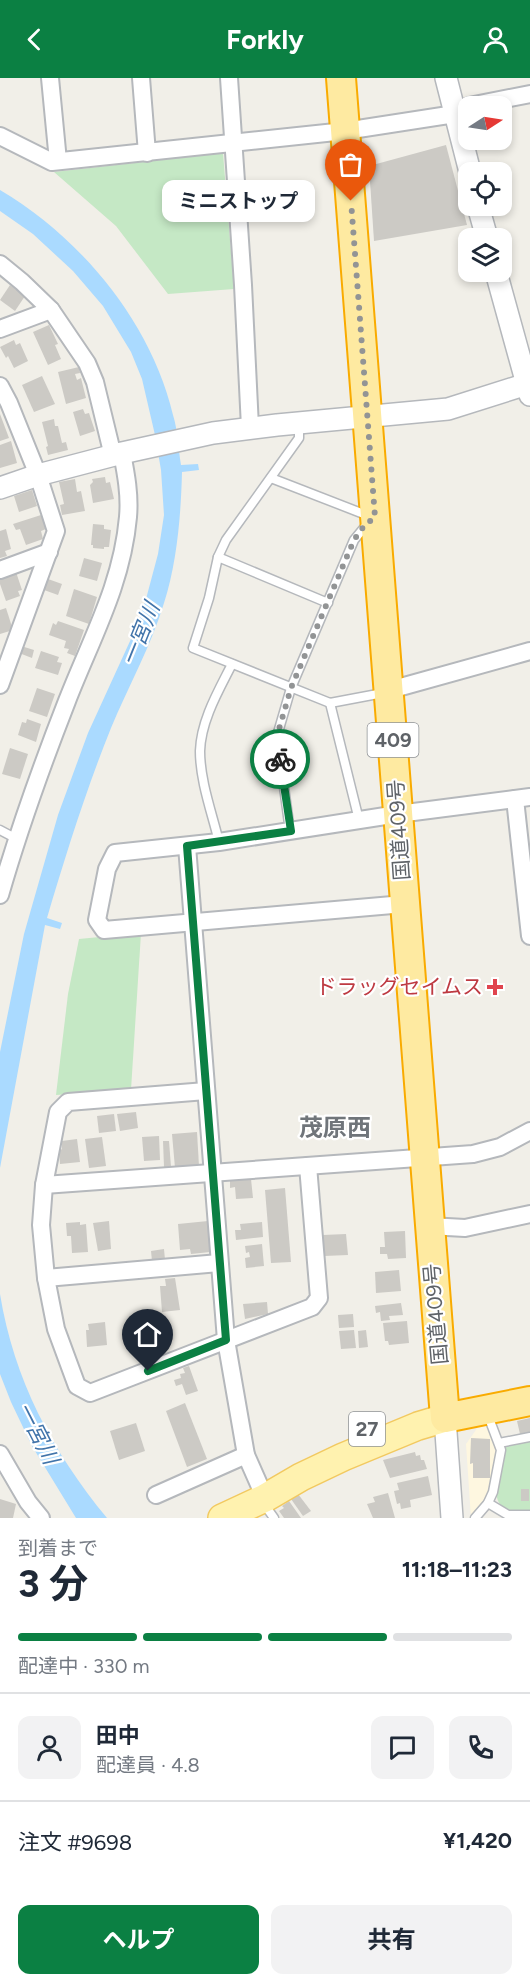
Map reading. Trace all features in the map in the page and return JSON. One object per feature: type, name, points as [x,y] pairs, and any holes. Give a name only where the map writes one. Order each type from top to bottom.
[{"type":"highway","name":"国道409号","points":[[341,78],[444,1410]]},
{"type":"highway","points":[[444,1410],[530,1383]]},
{"type":"highway","points":[[444,1410],[486,1410],[530,1401]]},
{"type":"main road","name":"27","points":[[222,1518],[267,1505],[360,1432],[380,1422],[444,1410]]},
{"type":"street","points":[[50,78],[58,161]]},
{"type":"street","points":[[141,78],[147,153]]},
{"type":"street","points":[[229,78],[250,428]]},
{"type":"street","points":[[447,78],[458,98]]},
{"type":"street","points":[[512,98],[530,94]]},
{"type":"street","points":[[0,136],[52,162],[345,131],[458,110]]},
{"type":"street","points":[[0,264],[51,310],[87,363],[128,485],[128,515],[120,566],[111,598],[67,700],[17,839],[0,895]]},
{"type":"street","points":[[0,489],[38,475],[117,454],[213,433],[448,409],[529,387],[499,282]]},
{"type":"street","points":[[0,328],[51,310]]},
{"type":"street","points":[[0,386],[4,405],[38,475],[56,531],[8,645],[0,685]]},
{"type":"street","points":[[0,570],[49,552]]},
{"type":"street","points":[[390,690],[530,651]]},
{"type":"street","points":[[404,904],[104,930],[97,920],[107,869],[115,853],[219,842],[398,814],[522,798],[530,936]]},
{"type":"street","points":[[187,846],[226,1340],[246,1455],[267,1505]]},
{"type":"street","points":[[206,1091],[68,1102],[58,1112],[44,1185],[41,1225],[46,1278],[56,1329],[76,1386],[90,1393],[312,1307],[319,1298],[308,1166]]},
{"type":"street","points":[[44,1185],[473,1154],[500,1148],[530,1131]]},
{"type":"street","points":[[429,1226],[465,1228],[530,1214]]},
{"type":"street","points":[[46,1278],[219,1263]]},
{"type":"street","points":[[444,1410],[452,1518]]},
{"type":"street","points":[[0,1454],[40,1518]]},
{"type":"street","points":[[156,1495],[246,1455]]},
{"type":"lane","points":[[299,423],[299,438],[226,540],[218,557],[194,648],[330,703],[377,695],[390,690]]},
{"type":"lane","points":[[271,478],[375,517]]},
{"type":"lane","points":[[291,831],[277,736],[291,688],[354,540],[364,526],[375,517]]},
{"type":"lane","points":[[218,557],[328,603]]},
{"type":"lane","points":[[219,842],[202,771],[200,750],[204,728],[215,698],[232,664]]},
{"type":"lane","points":[[330,703],[359,820]]},
{"type":"lane","points":[[0,830],[17,839]]},
{"type":"lane","points":[[475,1518],[488,1503],[493,1492],[501,1450],[486,1410]]},
{"type":"lane","points":[[499,1443],[530,1437]]},
{"type":"lane","points":[[488,1503],[508,1515],[530,1515]]},
{"type":"shaded area","points":[[488,1425],[497,1449],[489,1491],[481,1507],[471,1518],[466,1444],[478,1427]]},
{"type":"green space","points":[[223,153],[234,289],[168,294],[116,226],[54,172]]},
{"type":"green space","points":[[141,933],[131,1090],[56,1095],[68,994],[79,939]]},
{"type":"green space","points":[[530,1440],[530,1512],[507,1510],[500,1504],[496,1492],[505,1449],[507,1445]]},
{"type":"water","name":"一宮川","points":[[0,190],[58,232],[109,286],[148,347],[163,381],[175,421],[181,465],[198,464],[199,470],[182,472],[178,538],[164,603],[153,635],[102,751],[54,894],[47,918],[62,923],[60,929],[45,925],[0,1168],[0,1052],[24,934],[58,815],[88,733],[136,628],[146,599],[158,554],[164,515],[161,470],[155,435],[142,379],[131,352],[103,306],[73,271],[33,234],[0,211]]},
{"type":"water","name":"一宮川","points":[[0,1294],[15,1356],[38,1413],[69,1467],[107,1518],[76,1518],[32,1446],[0,1374]]},
{"type":"building","points":[[446,145],[458,191],[458,216],[465,216],[467,225],[374,241],[369,166]]},
{"type":"building","points":[[10,285],[25,296],[15,311],[0,300]]},
{"type":"building","points":[[49,325],[58,344],[55,345],[61,359],[48,365],[33,332]]},
{"type":"building","points":[[14,340],[16,345],[20,343],[28,361],[14,368],[0,347]]},
{"type":"building","points":[[79,367],[80,373],[75,374],[77,380],[81,378],[86,398],[66,404],[58,372]]},
{"type":"building","points":[[42,376],[55,404],[34,412],[22,385]]},
{"type":"building","points":[[83,409],[85,414],[89,413],[95,431],[80,436],[73,412]]},
{"type":"building","points":[[0,414],[9,438],[0,441]]},
{"type":"building","points":[[54,419],[62,443],[66,442],[68,450],[48,455],[42,422]]},
{"type":"building","points":[[11,441],[17,463],[0,468],[0,445]]},
{"type":"building","points":[[105,477],[106,483],[110,482],[114,499],[93,503],[90,485],[93,482],[92,479]]},
{"type":"building","points":[[75,479],[77,492],[81,491],[85,511],[62,515],[60,505],[64,504],[59,482]]},
{"type":"building","points":[[32,490],[37,506],[19,512],[14,496]]},
{"type":"building","points":[[41,515],[46,529],[41,531],[43,539],[26,545],[20,529],[16,530],[13,524]]},
{"type":"building","points":[[93,524],[104,525],[104,529],[111,530],[109,547],[93,548],[91,545]]},
{"type":"building","points":[[6,529],[11,549],[5,551],[7,556],[0,558],[0,531]]},
{"type":"building","points":[[84,558],[102,563],[97,581],[79,576]]},
{"type":"building","points":[[16,572],[22,590],[18,591],[20,596],[6,601],[0,577]]},
{"type":"building","points":[[48,579],[62,584],[58,595],[44,590]]},
{"type":"building","points":[[74,589],[97,597],[89,624],[66,616]]},
{"type":"building","points":[[6,608],[13,630],[0,634],[0,610]]},
{"type":"building","points":[[58,621],[84,630],[75,656],[67,653],[69,649],[64,648],[66,641],[49,635],[53,623],[56,625]]},
{"type":"building","points":[[21,646],[34,650],[32,658],[19,653]]},
{"type":"building","points":[[41,651],[59,657],[57,662],[62,663],[58,675],[35,668]]},
{"type":"building","points":[[37,688],[55,694],[47,717],[29,711]]},
{"type":"building","points":[[27,719],[41,724],[36,742],[18,735],[22,722],[26,723]]},
{"type":"building","points":[[10,748],[28,754],[20,779],[2,774]]},
{"type":"building","points":[[136,1112],[138,1128],[120,1131],[117,1114]]},
{"type":"building","points":[[114,1114],[116,1131],[99,1133],[97,1116]]},
{"type":"building","points":[[197,1132],[199,1166],[175,1168],[172,1134]]},
{"type":"building","points":[[159,1136],[160,1160],[144,1161],[142,1137]]},
{"type":"building","points":[[102,1137],[106,1166],[89,1168],[85,1139]]},
{"type":"building","points":[[77,1139],[80,1162],[60,1164],[59,1151],[62,1149],[62,1141]]},
{"type":"building","points":[[163,1141],[169,1141],[171,1167],[164,1167]]},
{"type":"building","points":[[251,1179],[253,1198],[236,1199],[235,1187],[230,1188],[230,1181]]},
{"type":"building","points":[[285,1188],[291,1262],[271,1263],[265,1190]]},
{"type":"building","points":[[109,1221],[111,1249],[98,1251],[93,1223]]},
{"type":"building","points":[[208,1221],[210,1252],[191,1254],[190,1249],[180,1250],[178,1224]]},
{"type":"building","points":[[80,1222],[80,1225],[86,1224],[88,1252],[72,1253],[71,1236],[67,1236],[66,1223]]},
{"type":"building","points":[[262,1222],[263,1237],[236,1240],[235,1230],[241,1230],[240,1224]]},
{"type":"building","points":[[405,1231],[406,1258],[388,1259],[387,1254],[380,1254],[380,1247],[385,1247],[384,1232]]},
{"type":"building","points":[[346,1234],[348,1255],[324,1256],[323,1235]]},
{"type":"building","points":[[262,1244],[264,1266],[246,1268],[245,1258],[250,1257],[249,1252],[246,1253],[245,1246]]},
{"type":"building","points":[[164,1249],[165,1260],[152,1261],[151,1251]]},
{"type":"building","points":[[399,1270],[401,1291],[376,1293],[375,1272]]},
{"type":"building","points":[[175,1278],[180,1310],[162,1312],[160,1286],[166,1286],[165,1279]]},
{"type":"building","points":[[267,1302],[268,1314],[245,1319],[243,1304]]},
{"type":"building","points":[[401,1303],[403,1315],[389,1316],[390,1320],[381,1321],[380,1312],[376,1313],[375,1306]]},
{"type":"building","points":[[353,1314],[354,1327],[339,1328],[338,1315]]},
{"type":"building","points":[[407,1321],[409,1343],[389,1345],[388,1341],[385,1341],[383,1323]]},
{"type":"building","points":[[105,1322],[107,1345],[87,1347],[88,1324]]},
{"type":"building","points":[[354,1330],[356,1348],[341,1349],[339,1331]]},
{"type":"building","points":[[366,1330],[368,1347],[359,1348],[358,1331]]},
{"type":"building","points":[[189,1366],[198,1391],[186,1395],[182,1384],[176,1386],[174,1380],[181,1378],[180,1374],[185,1373],[183,1368]]},
{"type":"building","points":[[185,1403],[207,1459],[187,1467],[166,1411]]},
{"type":"building","points":[[530,1418],[530,1432],[520,1434],[517,1421]]},
{"type":"building","points":[[136,1423],[145,1451],[119,1460],[110,1431]]},
{"type":"building","points":[[471,1438],[490,1439],[490,1478],[473,1478],[473,1463],[470,1464]]},
{"type":"building","points":[[415,1452],[416,1456],[420,1455],[421,1460],[424,1460],[427,1469],[390,1478],[383,1460]]},
{"type":"building","points":[[428,1476],[432,1495],[410,1500],[411,1507],[401,1509],[400,1503],[397,1504],[394,1491],[399,1490],[397,1483]]},
{"type":"building","points":[[521,1489],[529,1489],[529,1501],[521,1501]]},
{"type":"building","points":[[388,1493],[395,1518],[373,1518],[367,1504],[375,1502],[373,1497]]},
{"type":"building","points":[[298,1494],[311,1511],[303,1516],[291,1499]]},
{"type":"building","points":[[0,1499],[16,1504],[13,1518],[0,1518]]},
{"type":"building","points":[[289,1501],[301,1518],[284,1518],[279,1511]]},
{"type":"way so far","points":[[280,759],[277,736],[291,688],[354,540],[364,526],[375,517],[351,201]]},
{"type":"place","name":"ミニストップ","points":[[351,201]]},
{"type":"place","name":"ドラッグセイムス","points":[[495,987]]},
{"type":"district","name":"茂原西","points":[[335,1128]]},
{"type":"route","points":[[148,1371],[226,1340],[187,846],[291,831],[280,759]]}]
